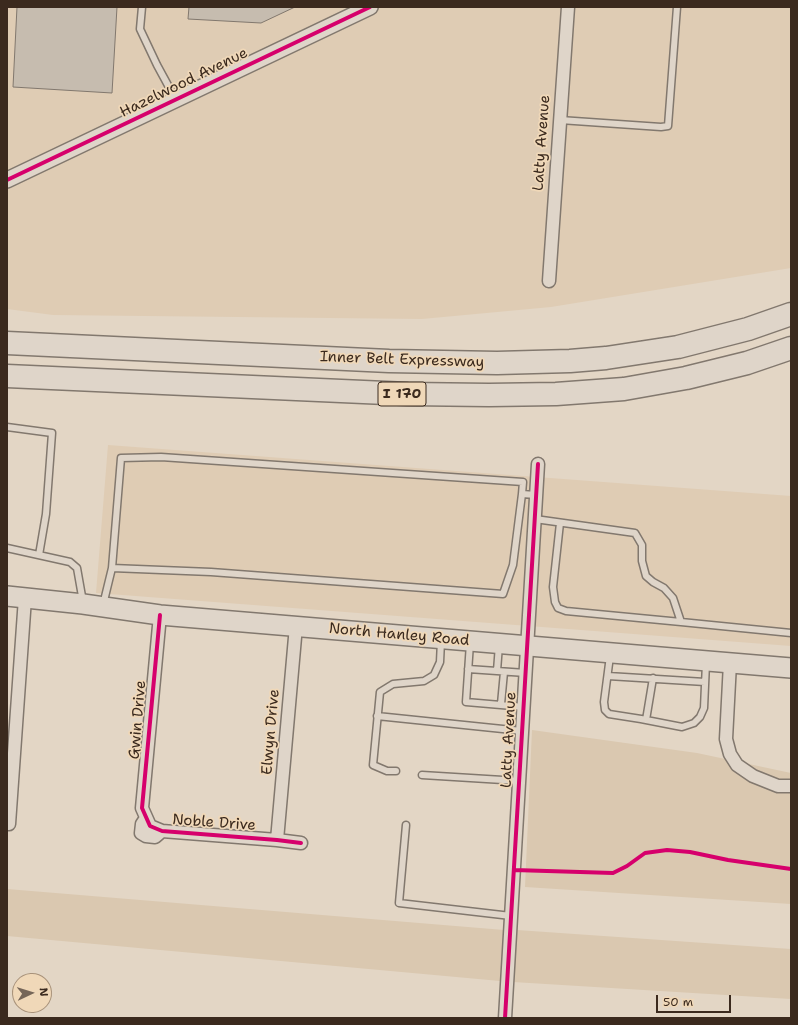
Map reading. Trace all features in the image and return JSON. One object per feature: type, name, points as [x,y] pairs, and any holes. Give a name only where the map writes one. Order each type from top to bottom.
[{"type":"highway","name":"Inner Belt Expressway","points":[[7,344],[389,361],[497,363],[563,362],[606,358],[678,347],[748,329],[791,314]]},
{"type":"highway","name":"I 170","points":[[7,376],[400,394],[548,394],[624,389],[686,378],[747,363],[791,348]]},
{"type":"main road","name":"North Hanley Road","points":[[13,596],[160,615],[791,668]]},
{"type":"street","name":"Hazelwood Avenue","points":[[7,180],[370,7]]},
{"type":"street","name":"Latty Avenue","points":[[549,282],[568,7]]},
{"type":"street","name":"Latty Avenue","points":[[505,1018],[538,464]]},
{"type":"street","points":[[10,824],[13,596]]},
{"type":"street","name":"Gwin Drive","points":[[148,822],[142,808],[160,615]]},
{"type":"street","name":"Elwyn Drive","points":[[277,840],[296,626]]},
{"type":"street","points":[[730,663],[726,739],[730,754],[737,765],[753,776],[778,786],[791,786]]},
{"type":"street","name":"Noble Drive","points":[[148,822],[162,831],[300,843]]},
{"type":"lane","points":[[142,7],[140,29],[176,100]]},
{"type":"lane","points":[[560,120],[660,127],[668,126],[677,7]]},
{"type":"lane","points":[[7,427],[52,433],[46,514],[39,555]]},
{"type":"lane","points":[[102,607],[112,568],[121,458],[160,457],[523,482],[513,565],[503,594],[211,572],[112,568]]},
{"type":"lane","points":[[522,494],[536,495]]},
{"type":"lane","points":[[535,520],[635,533],[642,545],[642,561],[646,576],[664,588],[673,598],[681,622]]},
{"type":"lane","points":[[560,523],[554,587],[555,602],[558,608],[566,611],[791,632]]},
{"type":"lane","points":[[7,548],[70,562],[76,568],[83,604]]},
{"type":"lane","points":[[396,771],[387,771],[373,765],[380,692],[393,684],[424,681],[434,675],[440,662],[442,639]]},
{"type":"lane","points":[[470,642],[466,702],[524,706]]},
{"type":"lane","points":[[499,644],[502,704]]},
{"type":"lane","points":[[611,653],[604,702],[605,710],[609,714],[682,726],[694,723],[700,717],[704,708],[706,661]]},
{"type":"lane","points":[[468,669],[526,673]]},
{"type":"lane","points":[[608,676],[705,682]]},
{"type":"lane","points":[[646,720],[653,678]]},
{"type":"lane","points":[[377,716],[522,730]]},
{"type":"lane","points":[[422,774],[519,781]]},
{"type":"lane","points":[[406,825],[399,903],[511,916]]},
{"type":"shaded area","points":[[7,7],[791,7],[791,268],[551,307],[422,319],[53,315],[7,309]]},
{"type":"shaded area","points":[[108,445],[791,496],[791,646],[96,593]]},
{"type":"shaded area","points":[[532,730],[697,753],[791,773],[791,904],[525,887]]},
{"type":"shaded area","points":[[7,889],[504,930],[500,981],[7,936]]},
{"type":"shaded area","points":[[517,930],[791,949],[791,999],[513,982]]},
{"type":"building","points":[[17,7],[117,7],[112,93],[13,87]]},
{"type":"building","points":[[189,7],[295,7],[261,23],[188,19]]},
{"type":"cycle path","points":[[7,180],[370,7]]},
{"type":"cycle path","points":[[505,1018],[538,464]]},
{"type":"cycle path","points":[[160,615],[142,808],[150,826],[162,831],[301,843]]},
{"type":"cycle path","points":[[514,870],[613,873],[627,866],[645,853],[667,850],[690,852],[728,860],[791,869]]}]
